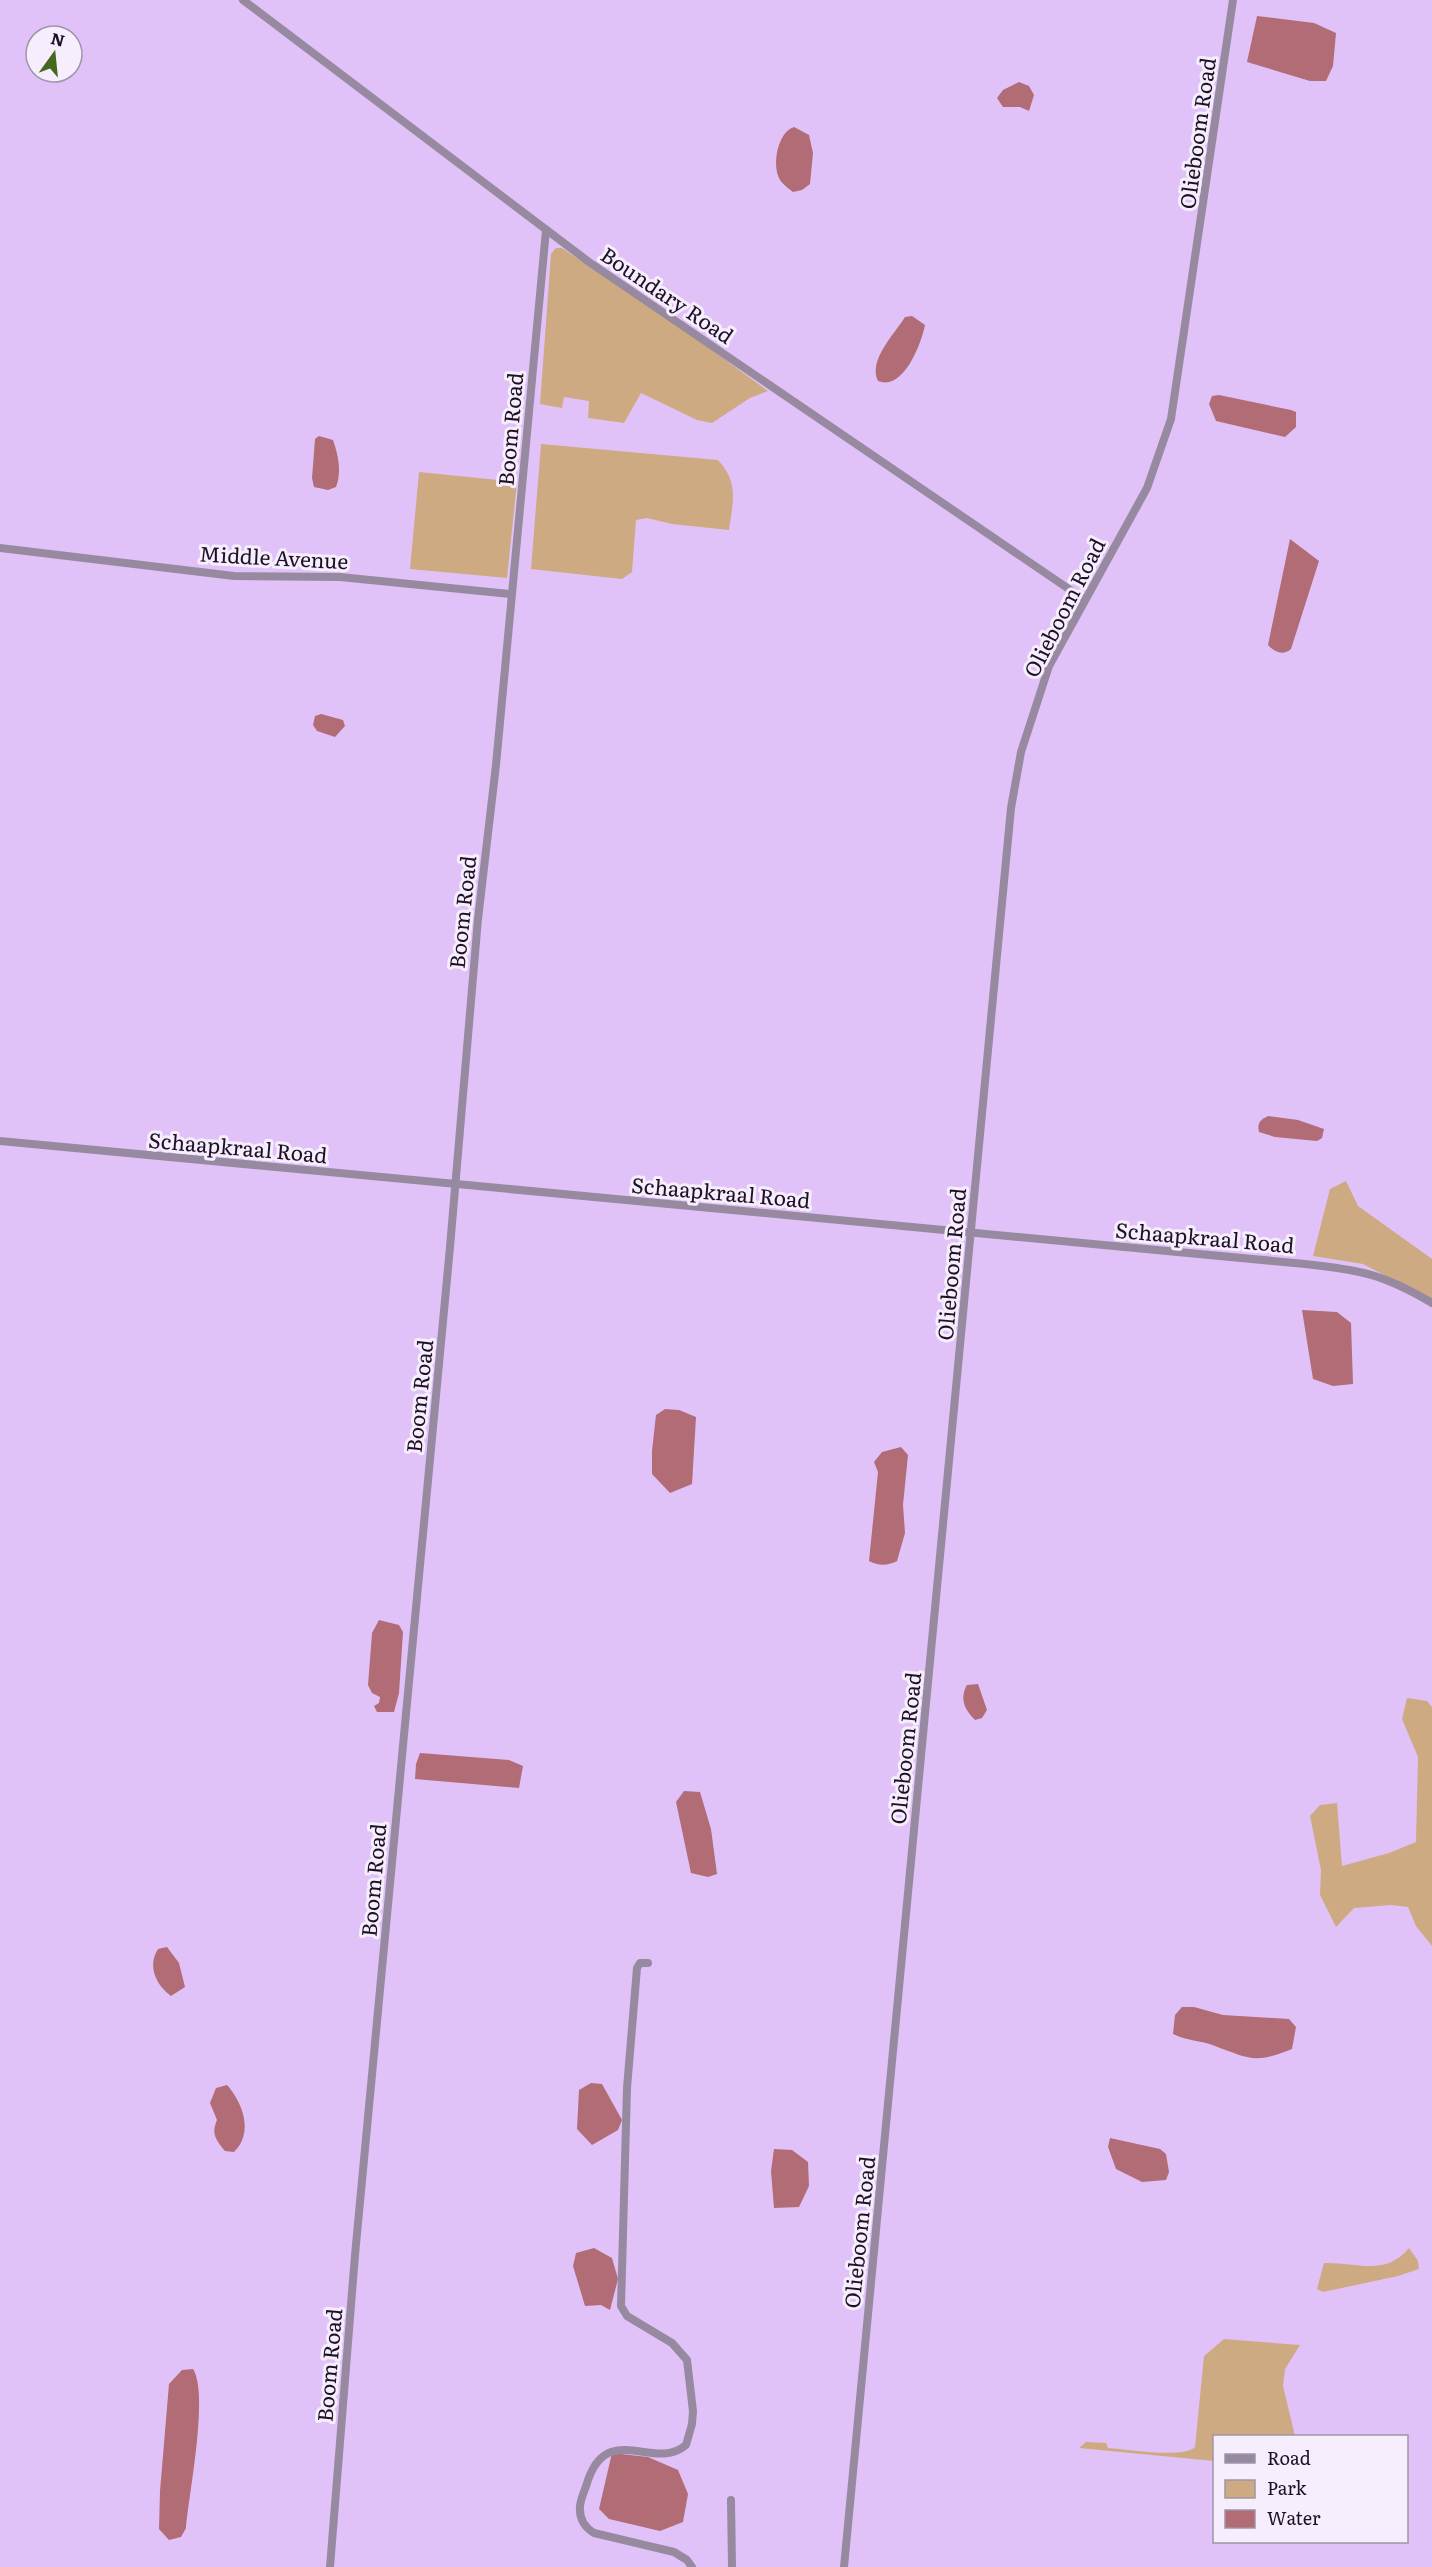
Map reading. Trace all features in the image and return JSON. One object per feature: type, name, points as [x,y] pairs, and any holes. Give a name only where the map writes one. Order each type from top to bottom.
[{"type":"street","name":"Boundary Road","points":[[243,0],[546,230],[669,317],[1084,600]]},
{"type":"street","name":"Olieboom Road","points":[[844,2567],[1011,808],[1021,752],[1049,666],[1147,488],[1171,419],[1179,378],[1233,0]]},
{"type":"street","name":"Boom Road","points":[[330,2567],[355,2255],[456,1185],[478,919],[496,765],[546,230]]},
{"type":"street","name":"Middle Avenue","points":[[0,548],[234,576],[340,577],[511,594]]},
{"type":"street","name":"Schaapkraal Road","points":[[0,1141],[1360,1270],[1402,1285],[1432,1303]]},
{"type":"street","points":[[648,1963],[641,1963],[637,1968],[627,2088],[621,2306],[627,2316],[672,2343],[687,2360],[692,2424],[686,2445],[673,2452],[619,2450],[601,2457],[593,2468],[582,2497],[580,2516],[586,2528],[594,2533],[674,2552],[687,2560],[692,2567]]},
{"type":"street","points":[[731,2500],[732,2567]]},
{"type":"green space","points":[[556,248],[562,248],[691,335],[768,391],[750,398],[712,423],[697,420],[641,393],[624,423],[588,418],[589,401],[564,397],[562,408],[540,404],[551,254]]},
{"type":"green space","points":[[541,444],[718,460],[725,468],[732,485],[733,501],[729,530],[672,524],[647,518],[636,520],[632,572],[622,579],[531,569]]},
{"type":"green space","points":[[419,472],[517,482],[507,578],[410,569]]},
{"type":"green space","points":[[1346,1181],[1358,1206],[1432,1259],[1432,1300],[1363,1264],[1313,1256],[1330,1189]]},
{"type":"green space","points":[[1407,1698],[1427,1701],[1432,1707],[1432,1946],[1416,1926],[1408,1907],[1391,1905],[1354,1908],[1336,1927],[1320,1895],[1321,1870],[1310,1816],[1320,1805],[1337,1803],[1342,1866],[1389,1853],[1416,1842],[1418,1757],[1402,1719]]},
{"type":"green space","points":[[1409,2248],[1418,2261],[1419,2269],[1398,2276],[1323,2292],[1317,2289],[1324,2263],[1380,2265],[1400,2257]]},
{"type":"green space","points":[[1224,2339],[1300,2345],[1285,2369],[1283,2386],[1295,2435],[1213,2435],[1213,2461],[1079,2448],[1086,2442],[1106,2443],[1108,2448],[1167,2453],[1189,2451],[1195,2447],[1204,2356]]},
{"type":"water","points":[[1257,16],[1314,23],[1336,33],[1333,66],[1326,81],[1310,81],[1247,62]]},
{"type":"water","points":[[1019,82],[1029,86],[1034,95],[1029,111],[1020,107],[1003,107],[997,98],[1003,90]]},
{"type":"water","points":[[794,127],[809,135],[813,153],[810,184],[802,190],[793,192],[780,180],[776,157],[780,141],[788,130]]},
{"type":"water","points":[[912,316],[925,325],[915,354],[903,373],[895,379],[887,382],[878,381],[876,365],[879,356],[905,317]]},
{"type":"water","points":[[1219,395],[1296,412],[1296,427],[1285,437],[1216,421],[1209,404],[1212,396]]},
{"type":"water","points":[[319,436],[333,440],[338,457],[338,481],[336,487],[328,490],[314,487],[312,478],[315,439]]},
{"type":"water","points":[[1290,539],[1319,561],[1291,649],[1282,653],[1273,650],[1268,645]]},
{"type":"water","points":[[321,714],[343,720],[345,726],[335,737],[317,731],[313,725],[315,716]]},
{"type":"water","points":[[1268,1116],[1298,1120],[1324,1129],[1322,1138],[1317,1141],[1275,1137],[1259,1132],[1260,1122]]},
{"type":"water","points":[[1302,1310],[1337,1312],[1351,1323],[1353,1384],[1333,1386],[1313,1379]]},
{"type":"water","points":[[665,1409],[679,1410],[696,1417],[692,1484],[670,1493],[652,1474],[656,1415]]},
{"type":"water","points":[[901,1447],[908,1455],[903,1505],[905,1533],[897,1561],[880,1565],[869,1561],[878,1472],[874,1462],[882,1452]]},
{"type":"water","points":[[379,1620],[399,1625],[403,1632],[399,1693],[394,1712],[377,1712],[374,1706],[379,1703],[380,1697],[372,1693],[368,1685],[372,1633]]},
{"type":"water","points":[[978,1684],[987,1710],[982,1718],[975,1720],[966,1708],[963,1695],[967,1685]]},
{"type":"water","points":[[420,1753],[509,1760],[523,1766],[519,1788],[415,1779],[416,1764]]},
{"type":"water","points":[[684,1791],[700,1792],[711,1829],[717,1874],[708,1877],[691,1873],[676,1802]]},
{"type":"water","points":[[167,1947],[179,1963],[185,1987],[171,1996],[157,1981],[153,1968],[158,1949]]},
{"type":"water","points":[[1182,2007],[1194,2007],[1223,2015],[1289,2019],[1296,2027],[1292,2049],[1269,2057],[1253,2058],[1178,2036],[1173,2034],[1175,2015]]},
{"type":"water","points":[[591,2083],[602,2084],[622,2120],[618,2130],[592,2145],[577,2129],[579,2090]]},
{"type":"water","points":[[227,2085],[242,2109],[245,2127],[244,2136],[234,2152],[225,2151],[217,2140],[214,2129],[217,2120],[210,2103],[216,2088]]},
{"type":"water","points":[[1110,2138],[1160,2149],[1166,2154],[1169,2172],[1166,2180],[1142,2182],[1116,2169],[1108,2147]]},
{"type":"water","points":[[774,2149],[792,2150],[808,2162],[809,2186],[799,2207],[774,2208],[771,2171]]},
{"type":"water","points":[[594,2248],[612,2258],[618,2279],[610,2310],[601,2305],[585,2306],[573,2266],[576,2253]]},
{"type":"water","points":[[193,2369],[197,2382],[199,2421],[186,2528],[181,2537],[169,2540],[159,2529],[169,2384],[182,2370]]},
{"type":"water","points":[[612,2453],[648,2457],[678,2470],[688,2494],[683,2522],[660,2531],[609,2519],[599,2509]]}]
